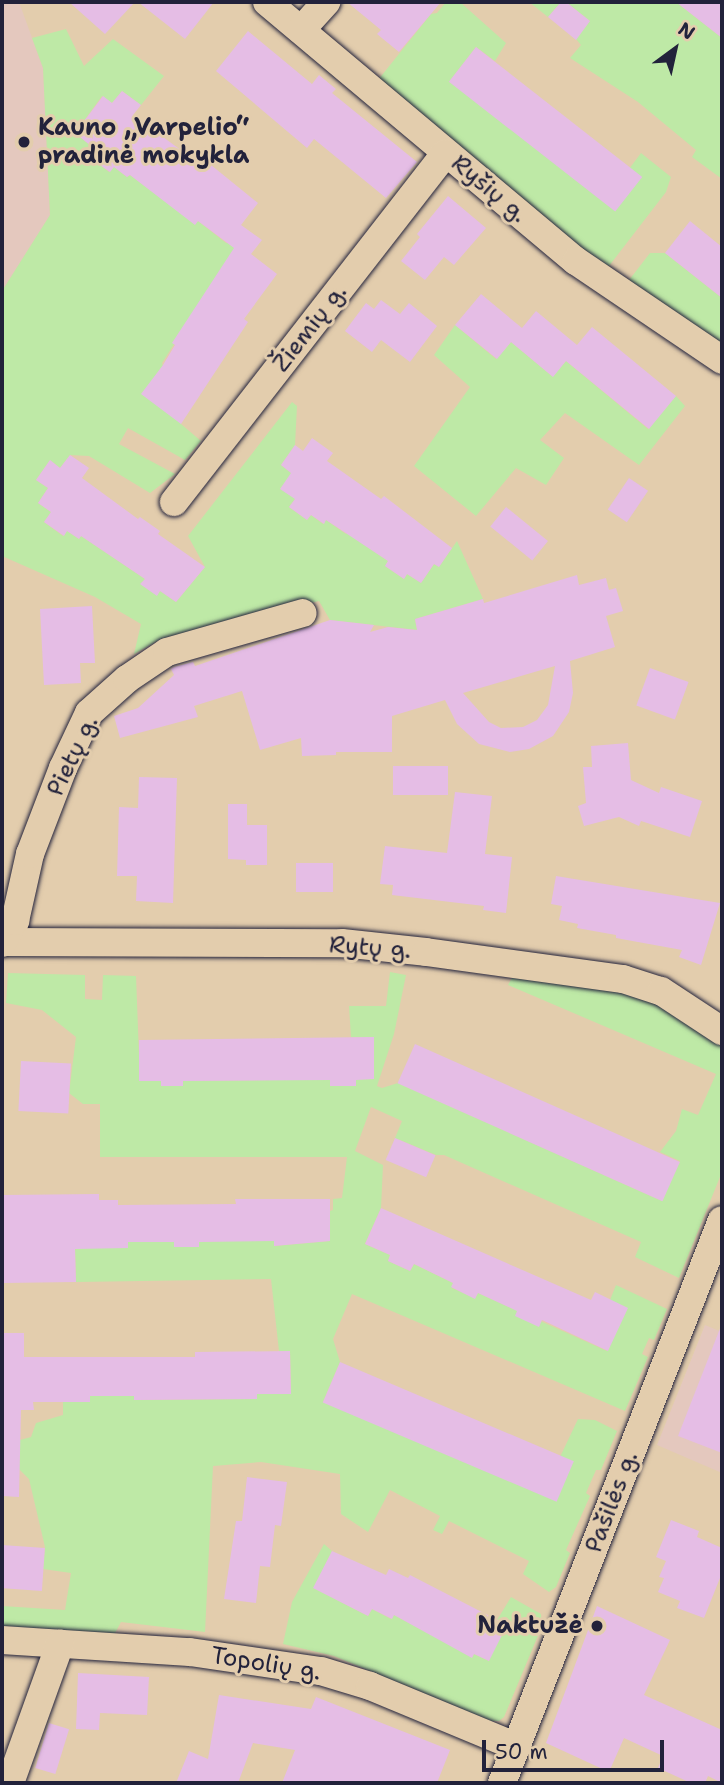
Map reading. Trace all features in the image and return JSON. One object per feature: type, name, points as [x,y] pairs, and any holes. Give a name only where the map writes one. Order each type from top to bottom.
[{"type":"street","name":"Ryšių g.","points":[[267,2],[576,261],[722,360]]},
{"type":"street","points":[[301,30],[326,2]]},
{"type":"street","name":"Žiemių g.","points":[[174,502],[446,153]]},
{"type":"street","name":"Pietų g.","points":[[2,942],[15,920],[30,854],[63,768],[89,713],[127,679],[167,652],[303,613]]},
{"type":"street","name":"Rytų g.","points":[[2,942],[342,943],[439,954],[623,979],[661,991],[722,1031]]},
{"type":"street","name":"Pašilės g.","points":[[502,1783],[722,1220]]},
{"type":"street","name":"Topolių g.","points":[[2,1640],[190,1652],[321,1671],[370,1686],[517,1746]]},
{"type":"street","points":[[10,1783],[60,1644]]},
{"type":"shaded area","name":"Kauno „Varpelio“ pradinė mokykla","points":[[2,2],[19,2],[43,68],[50,215],[2,291]]},
{"type":"shaded area","points":[[705,1325],[722,1332],[722,1473],[657,1445]]},
{"type":"green space","points":[[446,2],[460,2],[506,43],[495,61],[476,47],[449,82],[641,178],[629,169],[641,153],[671,177],[666,192],[609,266],[604,267],[378,80],[431,14],[437,13]]},
{"type":"green space","points":[[529,2],[561,2],[548,17]]},
{"type":"green space","points":[[566,2],[676,2],[722,38],[722,179],[692,157],[696,150],[638,102],[570,58],[581,45],[576,39],[590,21]]},
{"type":"green space","points":[[66,29],[84,66],[113,39],[164,76],[141,105],[122,91],[112,103],[102,96],[75,133],[96,150],[91,158],[109,172],[114,167],[127,177],[130,175],[195,224],[198,221],[226,243],[238,244],[162,363],[181,424],[201,441],[185,460],[128,428],[119,444],[175,474],[150,493],[89,456],[70,455],[60,468],[50,460],[36,480],[48,488],[38,503],[51,512],[44,522],[63,536],[67,531],[79,539],[81,536],[145,579],[141,584],[157,595],[160,591],[176,602],[205,567],[188,536],[292,402],[297,406],[295,445],[281,465],[291,473],[295,499],[289,507],[307,520],[311,515],[323,524],[326,520],[346,534],[349,529],[357,540],[388,561],[385,566],[404,579],[407,574],[421,583],[434,564],[439,567],[457,541],[483,599],[415,619],[417,630],[330,620],[319,601],[161,639],[134,654],[141,624],[95,597],[2,556],[2,291],[50,215],[43,68],[32,38]]},
{"type":"green space","points":[[650,253],[665,253],[722,298],[722,346],[626,284]]},
{"type":"green space","points":[[455,325],[496,359],[511,342],[552,376],[566,361],[648,429],[676,396],[685,406],[639,465],[565,413],[540,440],[564,458],[546,485],[516,468],[476,516],[414,466],[470,387],[434,355]]},
{"type":"green space","points":[[390,972],[406,975],[394,1034],[377,1086],[382,1088],[398,1083],[662,1201],[680,1161],[660,1152],[676,1131],[682,1109],[698,1115],[716,1074],[508,985],[514,974],[636,995],[681,1017],[722,1044],[722,1172],[679,1278],[635,1257],[641,1242],[444,1155],[436,1155],[395,1138],[402,1121],[371,1107],[355,1151],[383,1165],[381,1208],[365,1244],[390,1255],[388,1261],[410,1271],[414,1264],[453,1283],[452,1288],[475,1298],[478,1293],[607,1351],[610,1300],[616,1285],[667,1309],[654,1340],[649,1338],[642,1354],[648,1357],[625,1411],[352,1294],[333,1339],[340,1362],[323,1402],[572,1463],[560,1457],[578,1419],[595,1420],[617,1431],[601,1470],[596,1470],[586,1493],[590,1496],[566,1550],[570,1553],[556,1587],[549,1592],[523,1574],[529,1561],[449,1521],[442,1534],[433,1530],[440,1516],[390,1490],[368,1532],[341,1514],[340,1474],[261,1462],[213,1466],[205,1632],[121,1622],[114,1635],[2,1626],[2,1606],[65,1610],[71,1573],[43,1569],[45,1547],[29,1479],[19,1469],[20,1440],[31,1437],[36,1423],[63,1415],[63,1402],[90,1396],[134,1396],[134,1400],[257,1399],[257,1394],[291,1393],[290,1351],[279,1351],[271,1279],[76,1282],[75,1244],[128,1248],[128,1242],[174,1242],[174,1247],[199,1247],[199,1242],[274,1239],[274,1246],[330,1241],[330,1211],[333,1210],[333,1199],[342,1198],[347,1157],[100,1157],[100,1104],[83,1104],[69,1093],[76,1037],[42,1010],[6,1003],[8,973],[85,975],[85,999],[102,1000],[103,975],[136,976],[140,1081],[161,1081],[162,1086],[183,1086],[183,1081],[370,1079],[370,1062],[374,1062],[374,1038],[351,1037],[349,1006],[386,1006]]},
{"type":"green space","points":[[324,1544],[332,1551],[314,1588],[368,1616],[372,1609],[391,1619],[394,1615],[472,1657],[474,1654],[489,1661],[497,1620],[511,1597],[541,1614],[542,1626],[504,1717],[499,1721],[490,1721],[334,1656],[283,1644],[292,1602]]},
{"type":"building","points":[[69,2],[135,2],[105,34]]},
{"type":"building","points":[[138,2],[214,2],[185,39]]},
{"type":"building","points":[[347,2],[441,2],[399,52],[377,34],[381,30]]},
{"type":"building","points":[[561,2],[566,2],[590,21],[576,40],[548,17]]},
{"type":"building","points":[[676,2],[722,2],[722,38]]},
{"type":"building","points":[[248,31],[312,84],[319,75],[336,89],[332,93],[417,162],[386,198],[314,139],[307,148],[216,71]]},
{"type":"building","points":[[476,47],[642,177],[615,212],[449,82]]},
{"type":"building","points":[[122,91],[141,105],[133,115],[208,170],[211,165],[258,203],[241,225],[262,240],[251,254],[277,274],[244,319],[248,322],[181,424],[141,394],[163,365],[175,345],[172,343],[234,248],[198,221],[195,225],[130,175],[127,177],[114,167],[110,172],[90,158],[96,150],[75,133],[103,96],[112,103]]},
{"type":"building","points":[[448,196],[486,228],[454,265],[444,257],[425,280],[401,261],[420,237],[417,234]]},
{"type":"building","points":[[690,221],[722,247],[722,298],[665,253]]},
{"type":"building","points":[[481,294],[522,328],[536,311],[577,345],[592,327],[676,396],[649,429],[566,361],[553,377],[511,342],[497,359],[455,325]]},
{"type":"building","points":[[381,300],[400,314],[409,303],[437,326],[410,362],[381,340],[372,352],[345,331],[366,303],[374,309]]},
{"type":"building","points":[[312,438],[333,453],[327,461],[381,499],[384,496],[452,548],[439,567],[434,564],[421,583],[407,574],[404,579],[385,566],[388,561],[326,520],[324,524],[311,515],[307,520],[289,507],[295,499],[280,489],[291,473],[281,465],[295,445],[303,451]]},
{"type":"building","points":[[70,455],[89,468],[82,478],[138,519],[140,517],[160,531],[158,534],[205,567],[176,602],[160,591],[157,596],[140,584],[145,579],[81,536],[79,539],[67,531],[64,536],[44,522],[51,512],[38,503],[48,488],[36,480],[50,460],[60,468]]},
{"type":"building","points":[[629,478],[648,491],[627,522],[608,510]]},
{"type":"building","points":[[506,507],[548,541],[532,560],[490,526]]},
{"type":"building","points":[[577,575],[579,585],[606,578],[609,590],[616,588],[623,611],[606,616],[615,647],[570,661],[573,693],[569,712],[553,736],[529,749],[510,752],[479,744],[457,724],[445,700],[392,716],[392,752],[336,752],[336,755],[302,756],[301,738],[260,750],[242,691],[194,706],[198,717],[120,738],[114,716],[138,708],[174,675],[171,669],[174,667],[193,662],[195,666],[330,620],[374,625],[370,632],[388,627],[417,630],[415,619],[483,599],[484,603]],"holes":[[[555,666],[548,705],[537,720],[523,727],[501,728],[489,722],[463,693]]]},
{"type":"building","points":[[92,606],[95,663],[80,663],[81,683],[44,685],[40,609]]},
{"type":"building","points":[[650,668],[689,682],[675,720],[636,706]]},
{"type":"building","points":[[628,743],[631,780],[659,793],[661,787],[702,801],[690,837],[641,821],[639,826],[619,817],[584,826],[578,806],[586,803],[583,767],[592,767],[591,746]]},
{"type":"building","points":[[393,766],[448,766],[448,795],[393,795]]},
{"type":"building","points":[[139,777],[177,778],[173,903],[136,901],[137,876],[117,876],[119,807],[138,808]]},
{"type":"building","points":[[455,792],[492,796],[485,854],[512,857],[506,913],[483,910],[484,906],[392,895],[393,885],[380,884],[385,846],[447,853]]},
{"type":"building","points":[[228,804],[247,804],[247,825],[267,825],[267,865],[246,865],[246,860],[228,859]]},
{"type":"building","points":[[296,863],[333,863],[333,892],[296,892]]},
{"type":"building","points":[[556,876],[720,903],[701,965],[679,957],[682,950],[616,938],[616,935],[577,928],[578,924],[559,920],[562,906],[551,904]]},
{"type":"building","points":[[374,1037],[374,1079],[356,1080],[356,1086],[330,1086],[330,1080],[183,1081],[183,1086],[161,1086],[161,1081],[139,1081],[139,1040]]},
{"type":"building","points":[[415,1044],[680,1162],[662,1201],[398,1083]]},
{"type":"building","points":[[21,1061],[71,1064],[68,1114],[18,1111]]},
{"type":"building","points":[[395,1138],[436,1155],[426,1177],[386,1160]]},
{"type":"building","points":[[99,1194],[99,1200],[118,1200],[118,1205],[236,1204],[235,1199],[330,1199],[330,1241],[274,1246],[274,1241],[199,1242],[199,1247],[174,1247],[174,1242],[128,1242],[128,1248],[75,1249],[76,1282],[3,1283],[2,1195]]},
{"type":"building","points":[[381,1208],[591,1300],[595,1292],[628,1308],[608,1351],[542,1320],[539,1327],[515,1316],[517,1311],[478,1293],[475,1299],[451,1287],[453,1283],[414,1264],[410,1271],[388,1261],[390,1255],[365,1244]]},
{"type":"building","points":[[722,1326],[722,1453],[678,1436]]},
{"type":"building","points":[[2,1333],[24,1333],[24,1357],[195,1357],[195,1352],[290,1351],[291,1394],[257,1394],[257,1399],[134,1400],[134,1396],[90,1396],[90,1402],[33,1402],[34,1410],[21,1410],[19,1497],[2,1496]]},
{"type":"building","points":[[340,1362],[574,1461],[557,1502],[323,1403]]},
{"type":"building","points":[[247,1477],[287,1482],[281,1526],[275,1525],[270,1567],[260,1566],[256,1603],[224,1599],[236,1521],[242,1521]]},
{"type":"building","points":[[671,1520],[699,1531],[697,1537],[722,1548],[722,1573],[704,1618],[677,1608],[680,1601],[658,1592],[664,1578],[659,1577],[666,1561],[656,1557]]},
{"type":"building","points":[[2,1545],[45,1548],[42,1591],[2,1588]]},
{"type":"building","points":[[332,1551],[386,1575],[389,1569],[408,1578],[410,1575],[507,1625],[489,1661],[474,1654],[472,1658],[394,1615],[392,1619],[372,1609],[368,1616],[313,1588]]},
{"type":"building","points":[[597,1606],[670,1640],[644,1695],[722,1730],[722,1783],[708,1776],[705,1783],[691,1783],[658,1768],[663,1756],[624,1738],[609,1772],[546,1743]]},
{"type":"building","points":[[78,1673],[149,1677],[147,1715],[100,1713],[99,1730],[76,1729]]},
{"type":"building","points":[[219,1695],[311,1709],[316,1697],[450,1750],[437,1783],[282,1783],[295,1750],[253,1743],[238,1783],[176,1783],[189,1751],[208,1759]]},
{"type":"building","points":[[49,1723],[69,1729],[55,1774],[35,1768]]},
{"type":"place","name":"Kauno „Varpelio“ pradinė mokykla","points":[[24,142]]},
{"type":"place","name":"Naktužė","points":[[597,1626]]}]
